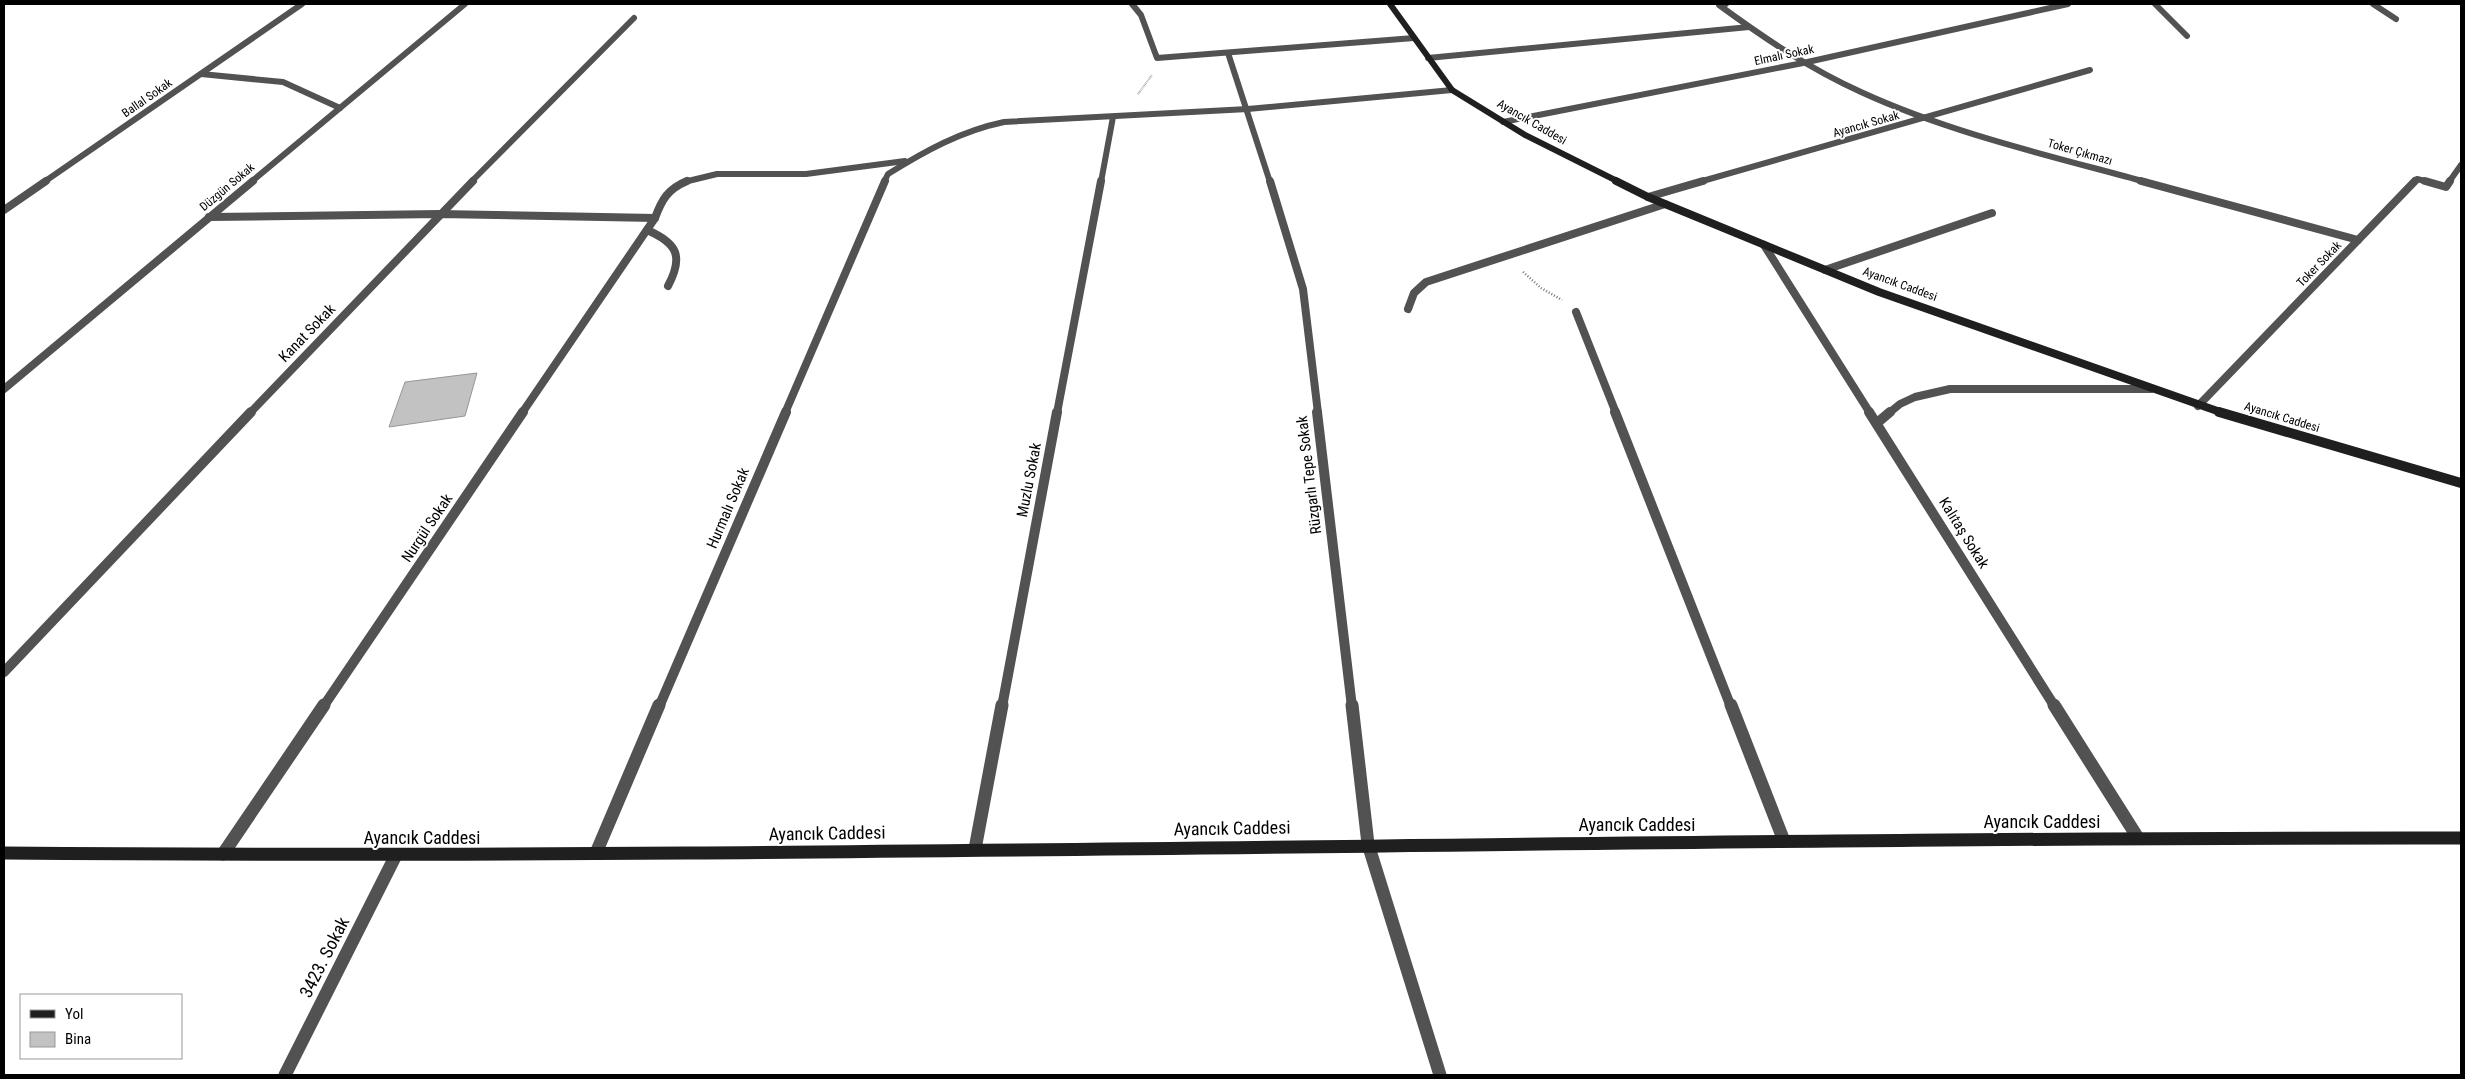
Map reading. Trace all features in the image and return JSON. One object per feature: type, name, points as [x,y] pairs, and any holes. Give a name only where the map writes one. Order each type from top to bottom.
[{"type":"street","name":"Ballal Sokak","points":[[4,210],[302,4]]},
{"type":"street","name":"Düzgün Sokak","points":[[4,389],[466,4]]},
{"type":"street","points":[[1132,4],[1141,15],[1157,58],[1414,38]]},
{"type":"street","name":"Ayancık Caddesi","points":[[1390,4],[1452,90],[1503,122],[1567,158],[1648,197],[1879,292],[2198,406],[2461,483]]},
{"type":"street","points":[[1719,4],[1726,4]]},
{"type":"street","name":"Toker Çıkmazı","points":[[1719,4],[1749,27],[1803,63],[1861,92],[1930,117],[2072,161],[2358,240]]},
{"type":"street","name":"Elmalı Sokak","points":[[1503,122],[1803,63],[2068,4]]},
{"type":"street","points":[[2155,4],[2187,36]]},
{"type":"street","points":[[2373,4],[2396,19]]},
{"type":"street","name":"Kanat Sokak","points":[[4,672],[440,214],[634,18]]},
{"type":"street","points":[[1428,58],[1749,27]]},
{"type":"street","name":"Rüzgarlı Tepe Sokak","points":[[1228,53],[1248,110],[1303,289],[1368,844],[1440,1075]]},
{"type":"street","name":"Ayancık Sokak","points":[[1648,197],[2090,70]]},
{"type":"street","points":[[202,74],[283,82],[340,108]]},
{"type":"street","points":[[910,160],[968,130],[1016,120],[1248,110],[1452,90]]},
{"type":"street","name":"Muzlu Sokak","points":[[975,849],[1113,117]]},
{"type":"street","name":"Hurmalı Sokak","points":[[596,853],[888,174],[910,160]]},
{"type":"street","name":"Nurgül Sokak","points":[[223,854],[647,230],[655,218],[656,209],[668,191],[677,184],[695,178],[734,173],[804,174],[910,160]]},
{"type":"street","name":"Toker Sokak","points":[[2198,406],[2417,179],[2446,187],[2461,166]]},
{"type":"street","points":[[1408,309],[1409,300],[1414,291],[1426,282],[1665,204]]},
{"type":"street","points":[[1825,270],[1992,213]]},
{"type":"street","points":[[209,217],[440,214],[655,218]]},
{"type":"street","points":[[647,230],[665,238],[675,249],[678,265],[668,286]]},
{"type":"street","name":"Kalıtaş Sokak","points":[[1764,245],[2138,838]]},
{"type":"street","points":[[1576,312],[1784,841]]},
{"type":"street","points":[[1877,423],[1887,413],[1915,397],[1950,389],[1970,387],[2151,389]]},
{"type":"street","name":"Ayancık Caddesi","points":[[4,853],[396,855],[1368,844],[2138,838],[2461,838]]},
{"type":"street","name":"3423. Sokak","points":[[285,1075],[396,855]]},
{"type":"path","points":[[1113,117],[1142,90],[1153,74],[1157,58]]},
{"type":"path","points":[[1514,253],[1517,262],[1531,280],[1566,302],[1576,312]]},
{"type":"building","points":[[477,373],[465,416],[389,427],[405,382]]}]
